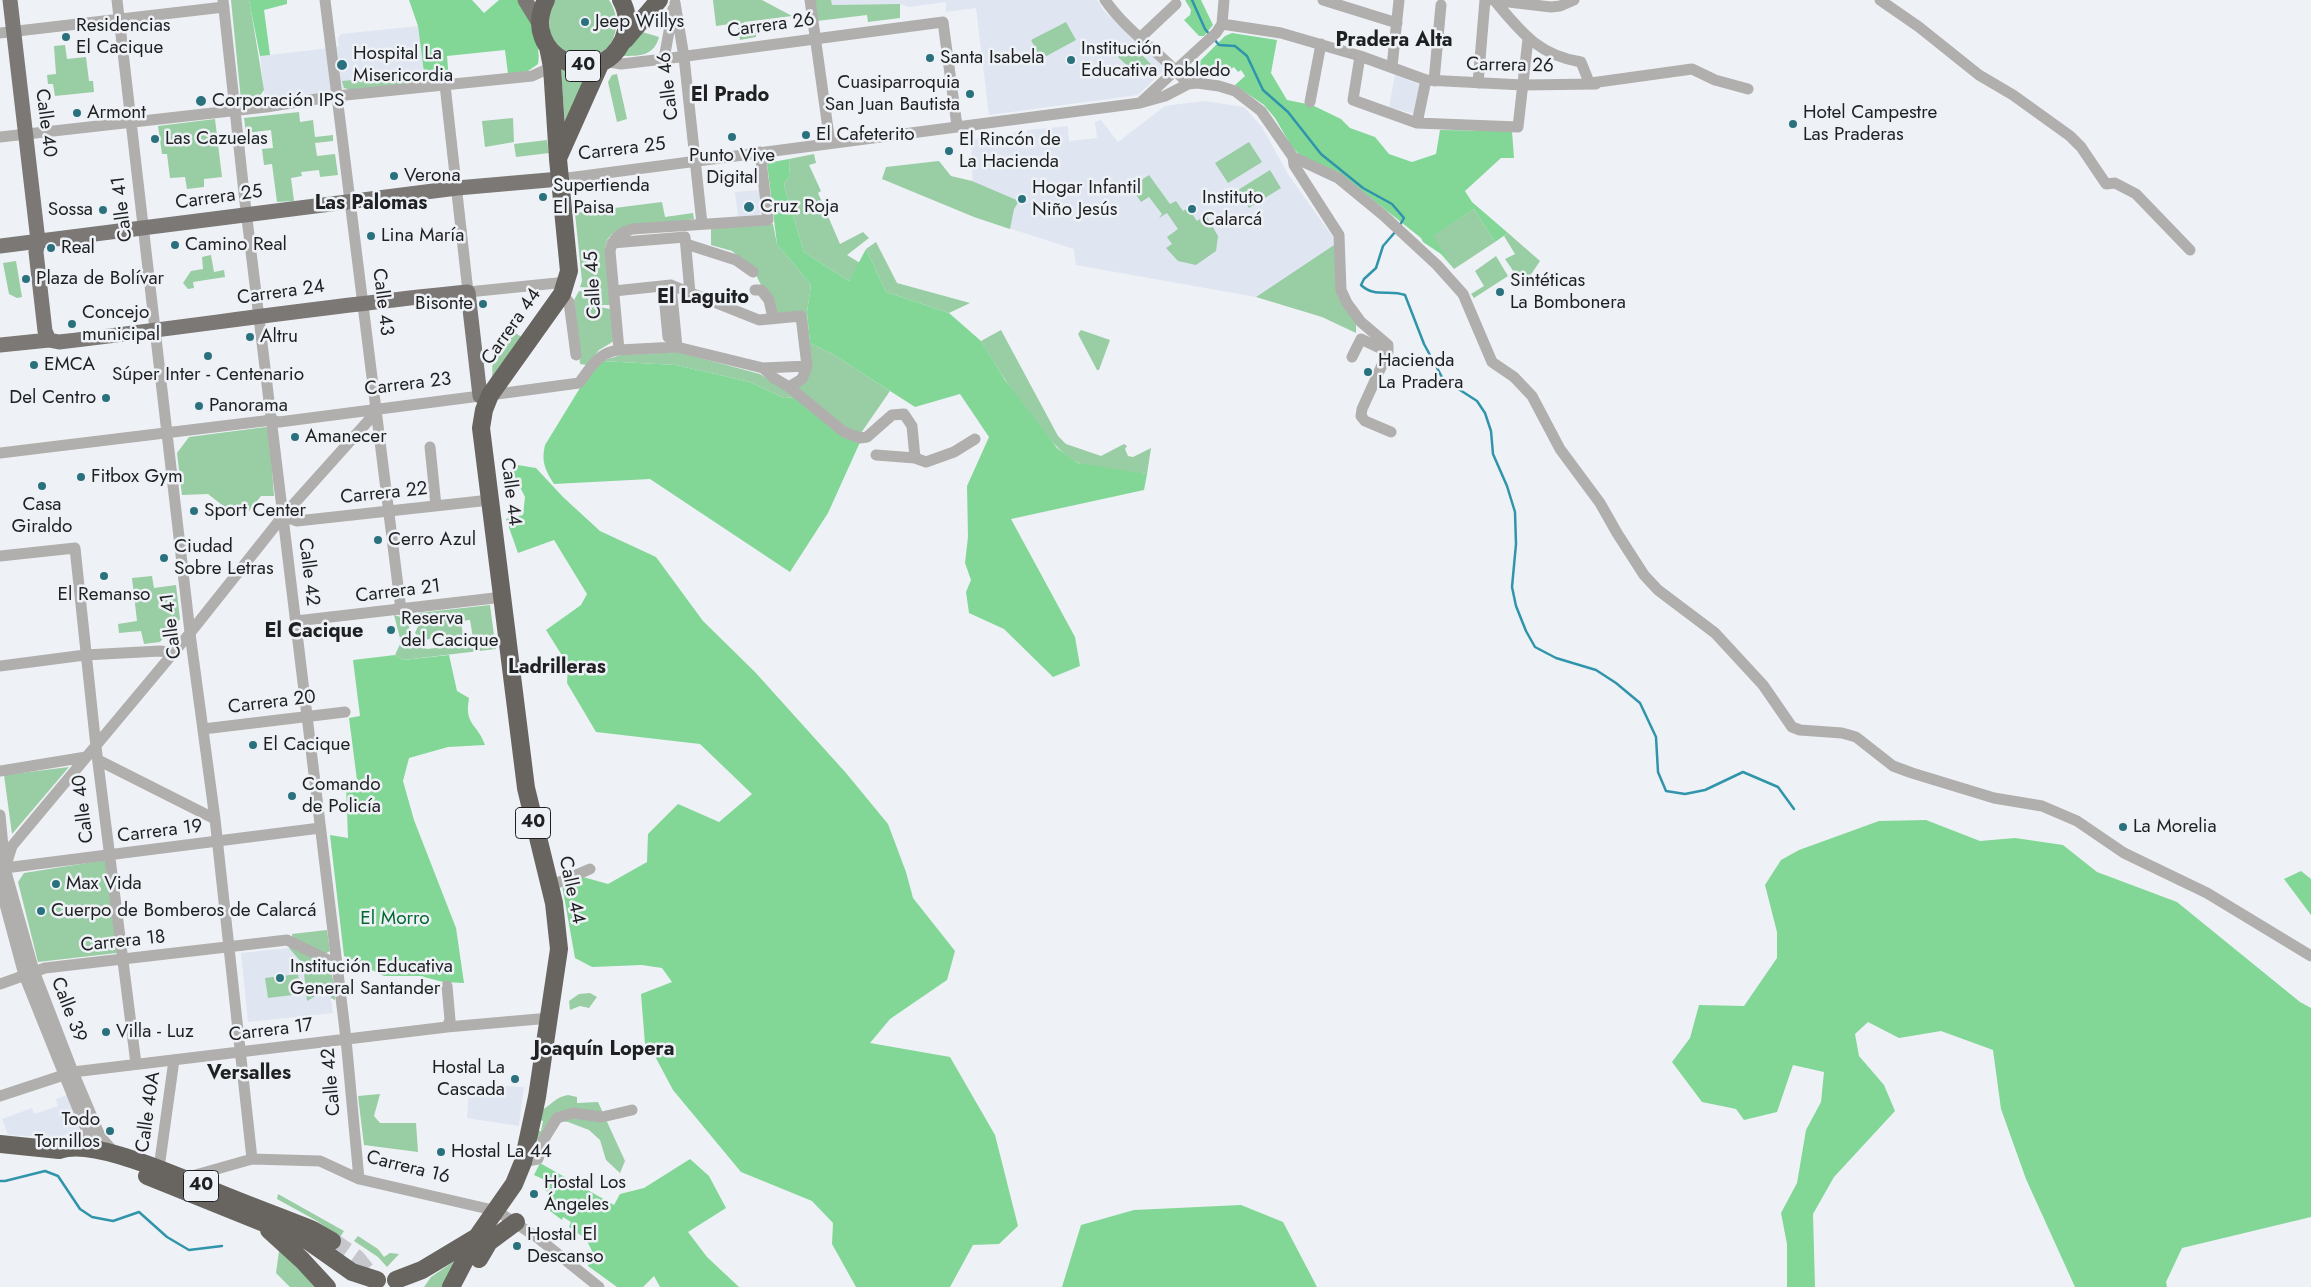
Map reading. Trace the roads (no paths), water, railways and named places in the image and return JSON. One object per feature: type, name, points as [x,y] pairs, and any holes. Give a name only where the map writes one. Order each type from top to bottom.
[{"type":"highway","points":[[539,23],[546,0]]},
{"type":"highway","name":"40","points":[[620,46],[624,38],[627,22],[621,0]]},
{"type":"highway","name":"40","points":[[539,23],[548,47],[560,59],[576,66],[593,65],[602,62],[670,1]]},
{"type":"highway","name":"Calle 45","points":[[548,47],[552,67],[558,159],[569,262],[564,288]]},
{"type":"highway","name":"Calle 45","points":[[558,159],[602,62]]},
{"type":"highway","name":"Carrera 44","points":[[485,395],[564,288]]},
{"type":"highway","name":"Calle 44","points":[[451,1287],[477,1237],[497,1211],[514,1184],[524,1162],[550,1018],[559,949],[558,922],[526,788],[481,428],[485,395]]},
{"type":"highway","name":"40","points":[[0,1144],[59,1150],[66,1147],[78,1148],[118,1155]]},
{"type":"highway","name":"40","points":[[59,1150],[65,1155],[185,1178],[313,1230],[332,1241]]},
{"type":"highway","points":[[118,1155],[157,1173]]},
{"type":"highway","name":"40","points":[[157,1173],[259,1222],[308,1241],[354,1279],[372,1283]]},
{"type":"highway","points":[[259,1222],[297,1255],[327,1287]]},
{"type":"highway","points":[[465,1287],[489,1242],[516,1222]]},
{"type":"highway","points":[[477,1237],[479,1258]]},
{"type":"highway","name":"40","points":[[422,1270],[477,1237]]},
{"type":"highway","points":[[372,1283],[400,1284],[422,1270]]},
{"type":"highway","points":[[415,1287],[422,1270]]},
{"type":"main road","name":"Calle 40","points":[[10,0],[7,32],[26,133],[38,241],[36,252],[45,331],[50,340]]},
{"type":"main road","name":"40","points":[[525,0],[539,23]]},
{"type":"main road","name":"Carrera 25","points":[[0,246],[456,188],[560,179]]},
{"type":"main road","name":"Carrera 24","points":[[0,345],[50,340],[59,342],[364,302],[468,292]]},
{"type":"main road","name":"Calle 44","points":[[468,292],[485,395]]},
{"type":"street","name":"Calle 41","points":[[116,0],[190,633],[218,842],[252,1159]]},
{"type":"street","name":"Calle 43","points":[[325,0],[378,410],[401,610]]},
{"type":"street","points":[[810,0],[830,143]]},
{"type":"street","points":[[1105,0],[1188,84],[1197,83],[1219,86],[1235,91],[1249,100],[1269,121],[1293,157],[1294,165],[1338,235],[1341,290],[1347,303],[1361,322],[1388,345],[1388,352],[1362,409],[1361,416],[1366,421],[1391,432]]},
{"type":"street","points":[[1140,103],[1219,29],[1224,0]]},
{"type":"street","points":[[1323,0],[1397,23]]},
{"type":"street","points":[[1392,68],[1399,0]]},
{"type":"street","points":[[1490,0],[1551,7],[1560,6],[1574,0]]},
{"type":"street","points":[[1490,0],[1528,40],[1555,55],[1581,62],[1588,82],[1596,84]]},
{"type":"street","points":[[1478,83],[1490,0]]},
{"type":"street","points":[[1880,0],[1919,27],[1980,75],[2013,95],[2070,136],[2081,146],[2106,184],[2115,183],[2136,194],[2190,250]]},
{"type":"street","name":"Calle 46","points":[[670,1],[684,56],[702,224]]},
{"type":"street","name":"Calle 46","points":[[664,59],[670,1]]},
{"type":"street","points":[[7,32],[224,4]]},
{"type":"street","name":"Calle 42","points":[[224,4],[259,316],[346,1039],[359,1179]]},
{"type":"street","points":[[1141,37],[1176,4]]},
{"type":"street","points":[[1417,123],[1430,81],[1441,6]]},
{"type":"street","name":"Carrera 26","points":[[602,62],[621,64],[664,59],[943,22],[957,126]]},
{"type":"street","name":"Carrera 26","points":[[1219,29],[1281,33],[1360,56],[1430,81],[1523,85],[1596,84],[1623,78],[1692,70],[1715,80],[1748,89]]},
{"type":"street","points":[[1360,56],[1353,100],[1417,123],[1518,127],[1528,40]]},
{"type":"street","points":[[1310,102],[1321,44]]},
{"type":"street","points":[[0,137],[236,110],[336,96],[532,76],[552,67]]},
{"type":"street","name":"Carrera 25","points":[[560,179],[1140,103],[1165,96],[1188,84]]},
{"type":"street","name":"Calle 44","points":[[445,85],[468,292]]},
{"type":"street","points":[[702,224],[768,220],[760,152]]},
{"type":"street","points":[[1293,157],[1338,178],[1383,215],[1452,280],[1462,294],[1492,362],[1514,377],[1532,396],[1560,449],[1600,503],[1616,533],[1644,575],[1658,590],[1716,633],[1763,685],[1792,727],[1800,730],[1842,733],[1856,737],[1893,766],[1994,798],[2042,806],[2085,826],[2124,853],[2208,893],[2311,956]]},
{"type":"street","name":"Calle 45","points":[[619,350],[610,251],[612,243],[617,236],[632,229],[702,224]]},
{"type":"street","points":[[612,243],[685,241],[736,260],[753,272]]},
{"type":"street","points":[[685,241],[690,293]]},
{"type":"street","points":[[667,286],[674,347]]},
{"type":"street","points":[[614,291],[667,286],[759,320],[801,316],[807,366],[802,379],[789,387]]},
{"type":"street","name":"Calle 45","points":[[564,288],[569,302],[576,355]]},
{"type":"street","name":"Carrera 24","points":[[468,292],[564,288]]},
{"type":"street","points":[[755,290],[762,290],[769,300],[772,318]]},
{"type":"street","points":[[1352,357],[1361,339],[1388,352]]},
{"type":"street","name":"Carrera 23","points":[[0,453],[272,420],[278,422],[378,410],[580,382],[600,355],[619,350],[674,347],[763,368],[807,366]]},
{"type":"street","points":[[763,368],[844,432],[852,436],[867,437],[892,415],[904,414],[912,426],[916,458]]},
{"type":"street","points":[[5,868],[12,846],[190,633],[283,516],[378,410]]},
{"type":"street","points":[[876,454],[916,458],[926,462],[954,452],[975,439]]},
{"type":"street","points":[[430,447],[436,506]]},
{"type":"street","name":"Carrera 22","points":[[283,516],[297,521],[490,500]]},
{"type":"street","name":"Calle 40","points":[[0,556],[75,548],[85,655],[136,1064]]},
{"type":"street","name":"Carrera 21","points":[[296,621],[503,597]]},
{"type":"street","points":[[0,666],[85,655],[160,651],[173,653]]},
{"type":"street","name":"Carrera 20","points":[[203,730],[345,712]]},
{"type":"street","points":[[0,771],[86,757]]},
{"type":"street","points":[[98,760],[215,819]]},
{"type":"street","name":"Calle 39","points":[[0,815],[5,868],[5,896],[29,973],[68,1073],[88,1134],[87,1142],[78,1148]]},
{"type":"street","name":"Carrera 19","points":[[5,868],[320,828]]},
{"type":"street","points":[[550,886],[590,869]]},
{"type":"street","name":"Carrera 18","points":[[0,984],[45,968],[288,940],[336,964]]},
{"type":"street","points":[[446,986],[450,1020],[447,1027]]},
{"type":"street","name":"Carrera 17","points":[[0,1096],[68,1073],[447,1027],[550,1018]]},
{"type":"street","name":"Calle 40A","points":[[157,1173],[174,1060]]},
{"type":"street","name":"Calle 39","points":[[68,1073],[100,1136],[109,1148],[118,1155]]},
{"type":"street","points":[[524,1162],[538,1159],[544,1139],[557,1118],[573,1113],[602,1117],[632,1110]]},
{"type":"street","name":"Carrera 16","points":[[185,1178],[252,1159],[320,1161],[359,1179],[497,1211],[516,1222],[599,1287]]},
{"type":"waterway","points":[[1192,0],[1205,29],[1210,35]]},
{"type":"waterway","points":[[1214,39],[1219,45],[1235,46],[1247,56],[1263,90],[1288,112],[1321,154],[1363,188],[1392,204],[1404,218],[1400,225]]},
{"type":"waterway","points":[[1396,231],[1383,246],[1376,268],[1364,279],[1361,285],[1371,291],[1405,295],[1424,344],[1443,379],[1477,401],[1485,413],[1491,431],[1493,454],[1507,486],[1515,512],[1516,544],[1512,587],[1516,606],[1535,647],[1556,658],[1596,670],[1616,683],[1640,703],[1656,737],[1658,772],[1666,791],[1685,794],[1705,790],[1743,772],[1778,787],[1794,809]]},
{"type":"waterway","points":[[0,1181],[45,1171],[58,1176],[80,1209],[92,1217],[113,1221],[139,1212],[167,1237],[189,1250],[222,1246]]},
{"type":"tunnel","points":[[332,1241],[356,1258],[377,1284]]},
{"type":"place","name":"Jeep Willys","points":[[585,22]]},
{"type":"place","name":"Residencias El Cacique","points":[[66,37]]},
{"type":"place","name":"Santa Isabela","points":[[930,58]]},
{"type":"place","name":"Institución Educativa Robledo","points":[[1071,60]]},
{"type":"place","name":"Hospital La Misericordia","points":[[342,65]]},
{"type":"place","name":"Cuasiparroquia San Juan Bautista","points":[[970,94]]},
{"type":"place","name":"Corporación IPS","points":[[201,101]]},
{"type":"place","name":"Armont","points":[[77,113]]},
{"type":"place","name":"Hotel Campestre Las Praderas","points":[[1793,124]]},
{"type":"place","name":"El Cafeterito","points":[[806,135]]},
{"type":"place","name":"Punto Vive Digital","points":[[732,137]]},
{"type":"place","name":"Las Cazuelas","points":[[155,139]]},
{"type":"place","name":"El Rincón de La Hacienda","points":[[949,151]]},
{"type":"place","name":"Verona","points":[[394,176]]},
{"type":"place","name":"Supertienda El Paisa","points":[[543,197]]},
{"type":"place","name":"Hogar Infantil Niño Jesús","points":[[1022,199]]},
{"type":"place","name":"Cruz Roja","points":[[749,207]]},
{"type":"place","name":"Instituto Calarcá","points":[[1192,209]]},
{"type":"place","name":"Sossa","points":[[103,210]]},
{"type":"place","name":"Lina María","points":[[371,236]]},
{"type":"place","name":"Camino Real","points":[[175,245]]},
{"type":"place","name":"Real","points":[[51,248]]},
{"type":"place","name":"Plaza de Bolívar","points":[[26,279]]},
{"type":"place","name":"Sintéticas La Bombonera","points":[[1500,292]]},
{"type":"place","name":"Bisonte","points":[[483,304]]},
{"type":"place","name":"Concejo municipal","points":[[72,324]]},
{"type":"place","name":"Altru","points":[[250,337]]},
{"type":"place","name":"Súper Inter - Centenario","points":[[208,356]]},
{"type":"place","name":"EMCA","points":[[34,365]]},
{"type":"place","name":"Hacienda La Pradera","points":[[1368,372]]},
{"type":"place","name":"Del Centro","points":[[106,398]]},
{"type":"place","name":"Panorama","points":[[199,406]]},
{"type":"place","name":"Amanecer","points":[[295,437]]},
{"type":"place","name":"Fitbox Gym","points":[[81,477]]},
{"type":"place","name":"Casa Giraldo","points":[[42,486]]},
{"type":"place","name":"Sport Center","points":[[194,511]]},
{"type":"place","name":"Cerro Azul","points":[[378,540]]},
{"type":"place","name":"Ciudad Sobre Letras","points":[[164,558]]},
{"type":"place","name":"El Remanso","points":[[104,576]]},
{"type":"place","name":"Reserva del Cacique","points":[[391,630]]},
{"type":"place","name":"El Cacique","points":[[253,745]]},
{"type":"place","name":"Comando de Policía","points":[[292,796]]},
{"type":"place","name":"La Morelia","points":[[2123,827]]},
{"type":"place","name":"Max Vida","points":[[56,884]]},
{"type":"place","name":"Cuerpo de Bomberos de Calarcá","points":[[41,911]]},
{"type":"place","name":"Institución Educativa General Santander","points":[[280,978]]},
{"type":"place","name":"Villa - Luz","points":[[106,1032]]},
{"type":"place","name":"Hostal La Cascada","points":[[515,1079]]},
{"type":"place","name":"Todo Tornillos","points":[[110,1131]]},
{"type":"place","name":"Hostal La 44","points":[[441,1152]]},
{"type":"place","name":"Hostal Los Ángeles","points":[[534,1194]]},
{"type":"place","name":"Hostal El Descanso","points":[[517,1246]]},
{"type":"district","name":"Pradera Alta","points":[[1394,41]]},
{"type":"district","name":"El Prado","points":[[730,96]]},
{"type":"district","name":"Las Palomas","points":[[371,204]]},
{"type":"district","name":"El Laguito","points":[[703,298]]},
{"type":"district","name":"El Cacique","points":[[314,632]]},
{"type":"district","name":"Ladrilleras","points":[[557,668]]},
{"type":"district","name":"Joaquín Lopera","points":[[604,1050]]},
{"type":"district","name":"Versalles","points":[[249,1074]]},
{"type":"park label","name":"El Morro","points":[[395,919]]}]
